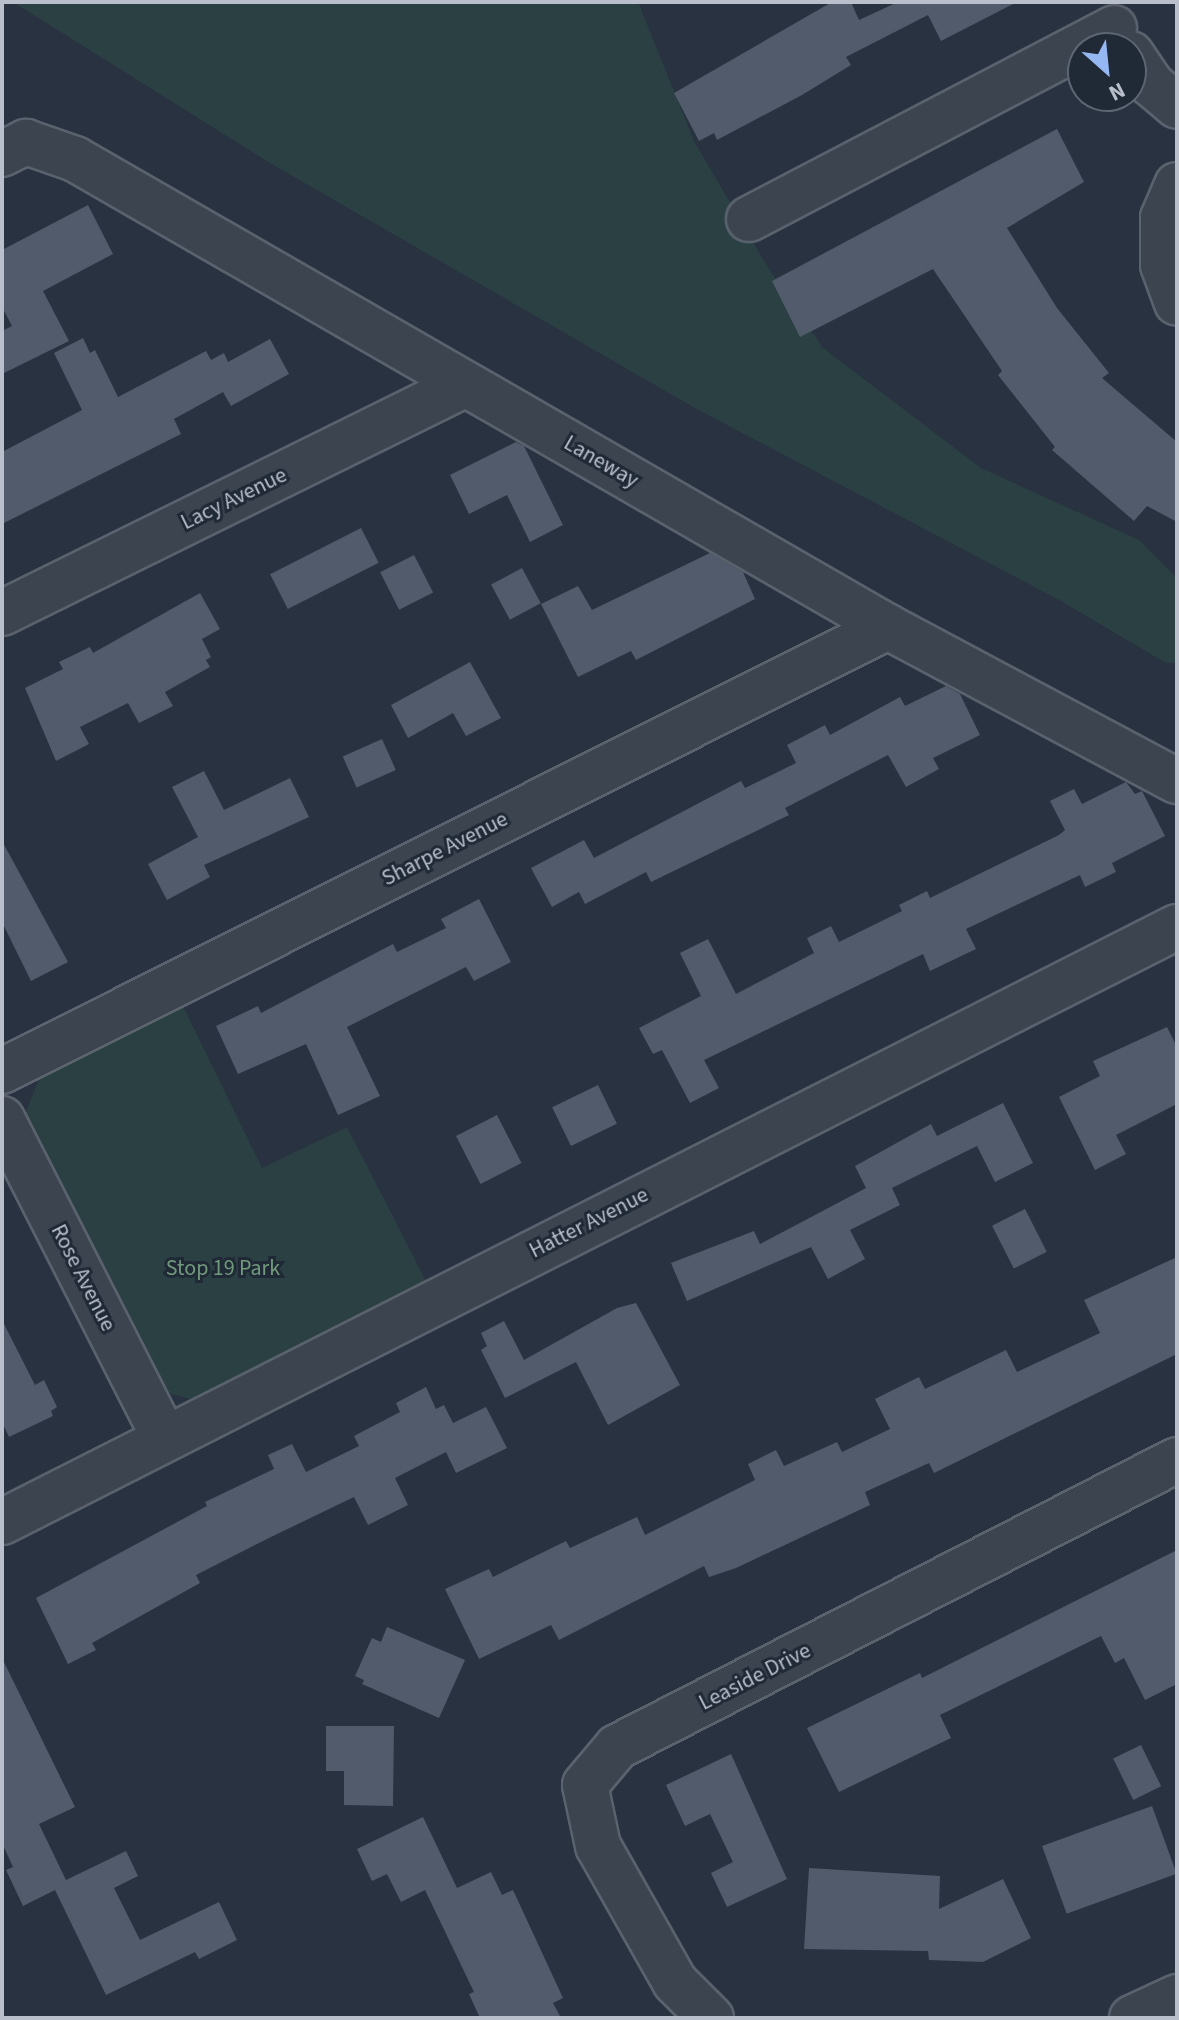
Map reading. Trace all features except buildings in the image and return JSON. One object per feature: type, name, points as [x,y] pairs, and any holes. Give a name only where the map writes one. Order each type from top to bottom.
[{"type":"street","points":[[749,219],[1067,59]]},
{"type":"street","points":[[1147,78],[1177,106]]},
{"type":"street","name":"Laneway","points":[[14,148],[75,159],[888,627],[1177,781]]},
{"type":"street","points":[[1177,185],[1163,218],[1163,265],[1177,303]]},
{"type":"street","name":"Lacy Avenue","points":[[2,613],[466,384]]},
{"type":"street","name":"Sharpe Avenue","points":[[2,1071],[888,627]]},
{"type":"street","name":"Hatter Avenue","points":[[2,1522],[164,1437],[1177,927]]},
{"type":"street","name":"Rose Avenue","points":[[2,1119],[164,1437]]},
{"type":"street","name":"Leaside Drive","points":[[711,2018],[675,1982],[598,1846],[585,1785],[617,1747],[1177,1460]]},
{"type":"street","points":[[1132,2018],[1177,1997]]},
{"type":"green space","points":[[13,2],[638,2],[694,141],[770,271],[823,348],[981,468],[1139,540],[1177,578],[1177,663],[1166,663],[1061,601],[695,408],[270,163]]},
{"type":"green space","name":"Stop 19 Park","points":[[183,1006],[262,1168],[347,1127],[428,1285],[194,1400],[171,1394],[160,1382],[25,1114],[39,1079]]}]
